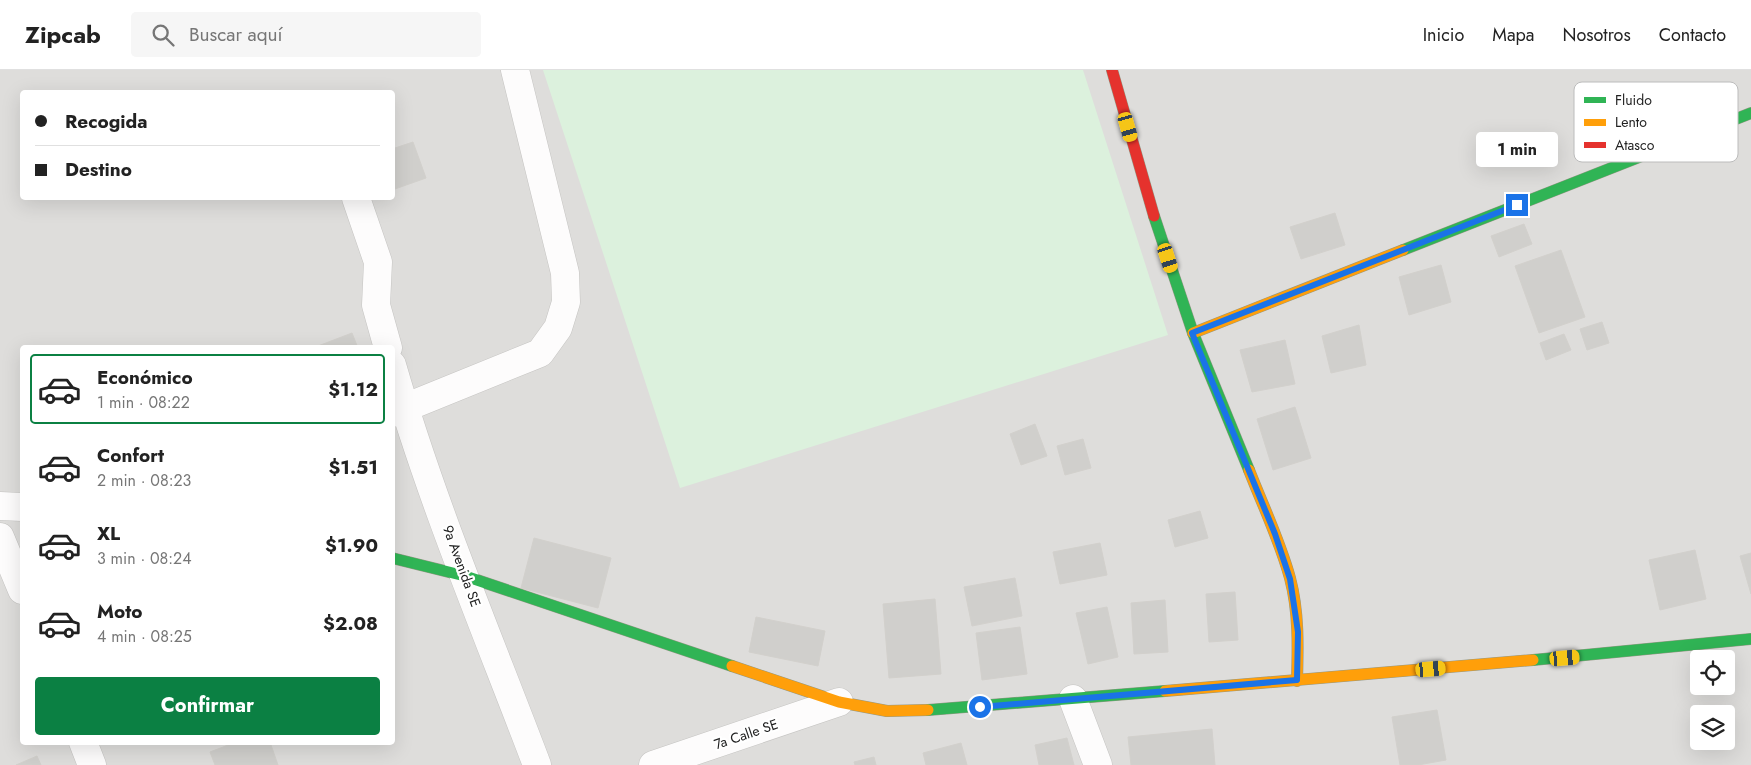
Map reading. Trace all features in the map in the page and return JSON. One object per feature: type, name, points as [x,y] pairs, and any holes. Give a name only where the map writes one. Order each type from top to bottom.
[{"type":"street","points":[[399,410],[540,353],[558,328],[566,302],[565,273],[515,70]]},
{"type":"street","points":[[1112,70],[1149,202],[1192,333],[1275,534],[1290,579],[1298,632],[1297,680]]},
{"type":"street","points":[[1738,118],[1751,113]]},
{"type":"street","points":[[1192,333],[1626,162]]},
{"type":"street","points":[[357,200],[378,262],[376,305],[387,345]]},
{"type":"street","name":"9a Avenida SE","points":[[395,384],[399,410],[537,765]]},
{"type":"street","points":[[0,506],[20,507]]},
{"type":"street","points":[[0,537],[20,585]]},
{"type":"street","points":[[395,559],[465,576],[840,702],[887,711],[943,710],[1642,651],[1751,639]]},
{"type":"street","points":[[1073,699],[1098,765]]},
{"type":"street","name":"7a Calle SE","points":[[653,765],[840,702]]},
{"type":"street","points":[[84,745],[92,765]]},
{"type":"shaded area","points":[[0,70],[1751,70],[1751,765],[0,765]]},
{"type":"green space","points":[[543,70],[1083,70],[1168,335],[680,488]]},
{"type":"building","points":[[413,142],[426,178],[395,189],[395,148]]},
{"type":"building","points":[[1335,213],[1345,245],[1301,259],[1290,227]]},
{"type":"building","points":[[1524,224],[1532,244],[1499,257],[1491,236]]},
{"type":"building","points":[[1561,250],[1585,317],[1539,333],[1515,266]]},
{"type":"building","points":[[1441,265],[1451,302],[1409,315],[1399,277]]},
{"type":"building","points":[[1602,322],[1609,343],[1587,350],[1580,329]]},
{"type":"building","points":[[1359,325],[1366,365],[1331,373],[1322,336]]},
{"type":"building","points":[[352,333],[357,345],[321,345]]},
{"type":"building","points":[[1564,334],[1571,350],[1546,360],[1540,343]]},
{"type":"building","points":[[1285,340],[1295,384],[1252,392],[1240,350]]},
{"type":"building","points":[[1295,407],[1311,458],[1273,470],[1257,419]]},
{"type":"building","points":[[1035,424],[1047,456],[1021,465],[1010,434]]},
{"type":"building","points":[[1083,439],[1091,468],[1065,475],[1057,446]]},
{"type":"building","points":[[1200,511],[1208,538],[1175,547],[1168,520]]},
{"type":"building","points":[[534,538],[611,558],[598,608],[521,588]]},
{"type":"building","points":[[1100,543],[1107,575],[1060,584],[1053,552]]},
{"type":"building","points":[[1695,550],[1706,599],[1660,610],[1649,560]]},
{"type":"building","points":[[1751,553],[1751,594],[1740,556]]},
{"type":"building","points":[[1015,578],[1022,616],[972,626],[964,587]]},
{"type":"building","points":[[1235,592],[1238,640],[1209,642],[1206,594]]},
{"type":"building","points":[[935,599],[941,674],[889,678],[883,604]]},
{"type":"building","points":[[1165,600],[1168,652],[1134,654],[1131,603]]},
{"type":"building","points":[[1107,607],[1118,657],[1088,664],[1076,613]]},
{"type":"building","points":[[756,617],[825,631],[818,666],[749,652]]},
{"type":"building","points":[[1020,627],[1027,674],[982,680],[976,633]]},
{"type":"building","points":[[1437,710],[1446,760],[1418,765],[1400,765],[1392,717]]},
{"type":"building","points":[[1212,729],[1215,765],[1131,765],[1128,737]]},
{"type":"building","points":[[1067,738],[1074,765],[1039,765],[1035,745]]},
{"type":"building","points":[[961,743],[967,765],[926,765],[923,753]]},
{"type":"building","points":[[228,745],[271,745],[278,765],[215,765],[210,752]]},
{"type":"building","points":[[37,756],[41,765],[16,765]]},
{"type":"building","points":[[874,757],[876,765],[855,765],[854,762]]},
{"type":"traffic: fast","points":[[1738,118],[1751,113]]},
{"type":"traffic: fast","points":[[1403,250],[1627,162]]},
{"type":"traffic: fast","points":[[1154,216],[1193,333],[1249,470]]},
{"type":"traffic: fast","points":[[395,559],[465,576],[732,666]]},
{"type":"traffic: fast","points":[[1533,660],[1751,639]]},
{"type":"traffic: fast","points":[[928,710],[1165,691]]},
{"type":"traffic: slow","points":[[1193,333],[1403,250]]},
{"type":"traffic: slow","points":[[1249,470],[1281,551],[1293,591],[1297,630],[1297,681]]},
{"type":"traffic: slow","points":[[1165,691],[1533,660]]},
{"type":"traffic: slow","points":[[732,666],[839,702],[887,711],[928,710]]},
{"type":"traffic: jam","points":[[1112,70],[1154,216]]},
{"type":"route","points":[[980,707],[1297,680],[1298,632],[1290,579],[1275,534],[1192,333],[1517,205]]}]
